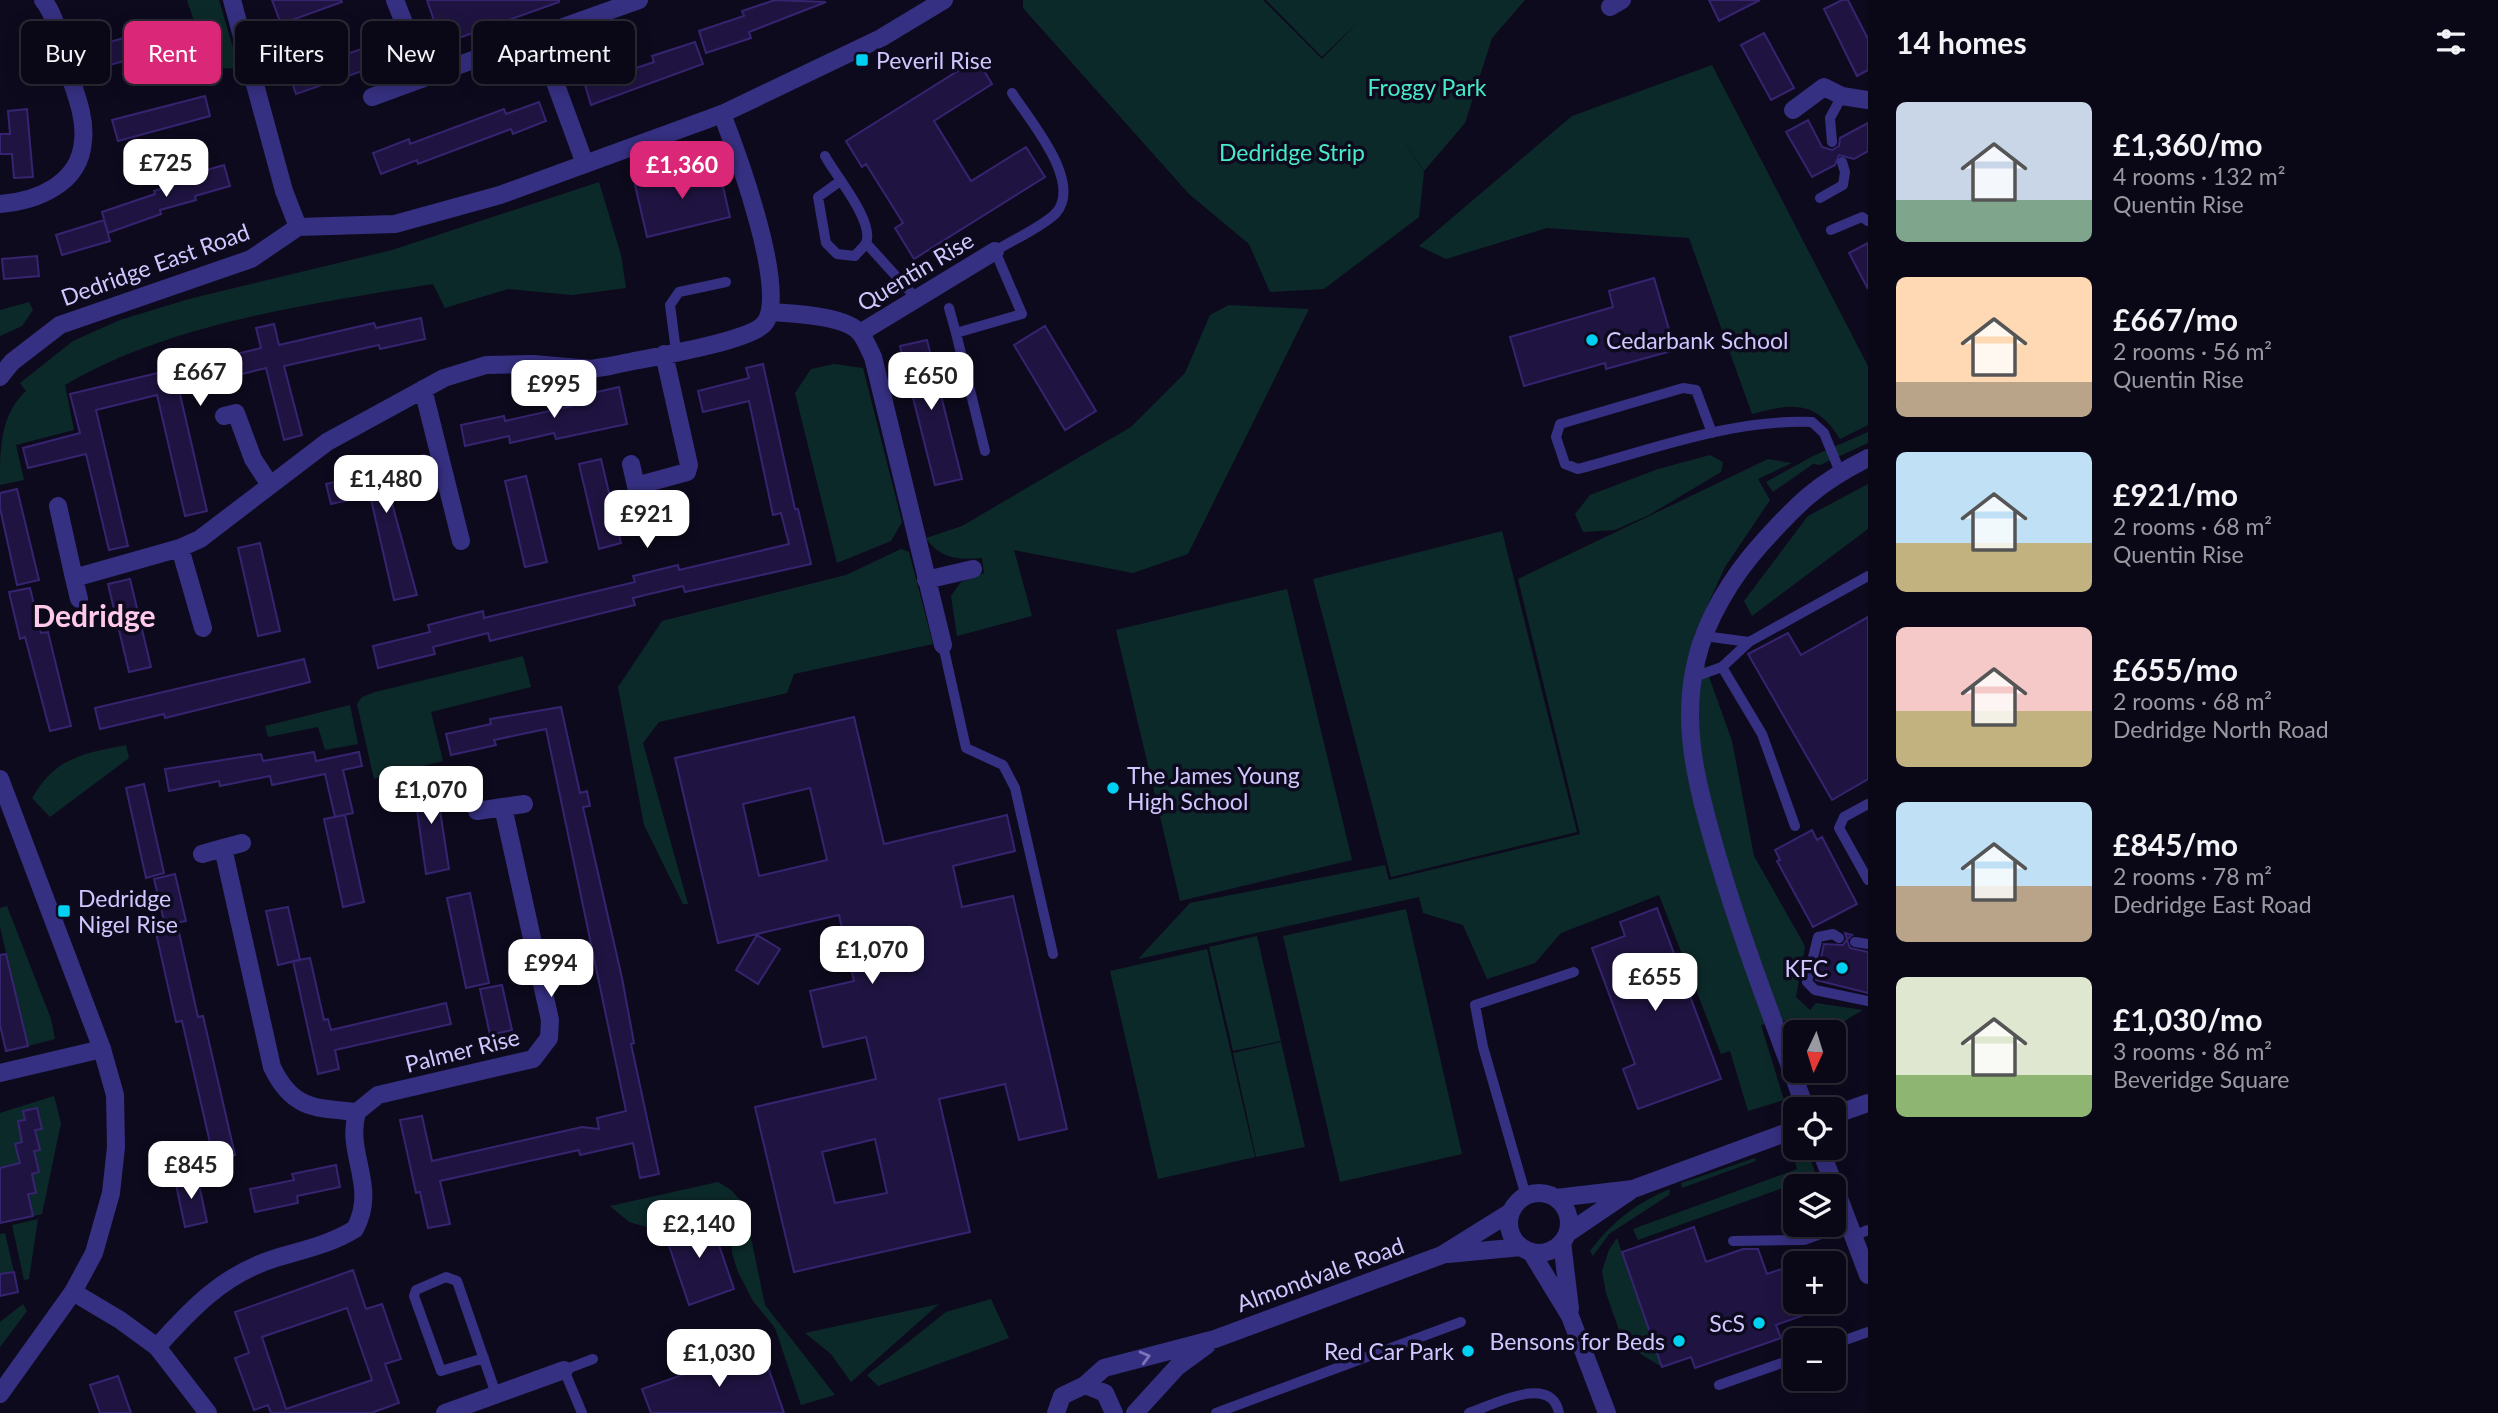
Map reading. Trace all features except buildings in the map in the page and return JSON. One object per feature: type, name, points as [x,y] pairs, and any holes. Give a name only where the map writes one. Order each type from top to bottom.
[{"type":"street","points":[[0,204],[32,199],[63,181],[75,168],[83,142],[80,108],[53,21],[43,0]]},
{"type":"street","points":[[232,0],[284,191],[298,227],[395,225],[500,195],[722,114],[881,38],[944,0]]},
{"type":"street","points":[[395,0],[403,21]]},
{"type":"street","points":[[580,21],[639,0]]},
{"type":"street","points":[[372,97],[406,84]]},
{"type":"street","points":[[556,84],[585,164]]},
{"type":"street","points":[[1793,110],[1824,87],[1842,96],[1868,100]]},
{"type":"street","points":[[74,578],[180,548],[217,527],[327,442],[423,389],[464,370],[533,364],[591,369],[752,333],[763,325],[771,312],[771,283],[759,227],[738,155],[722,114]]},
{"type":"street","name":"Dedridge East Road","points":[[0,376],[12,362],[60,325],[251,259],[298,227]]},
{"type":"street","name":"Quentin Rise","points":[[860,333],[915,297],[995,251]]},
{"type":"street","name":"Quentin Rise","points":[[771,312],[820,318],[849,325],[860,333],[873,357],[943,645]]},
{"type":"street","points":[[636,486],[687,471],[689,465],[670,352]]},
{"type":"street","points":[[423,389],[461,541]]},
{"type":"street","points":[[237,413],[253,459],[270,485]]},
{"type":"street","points":[[1801,1097],[1731,906],[1694,773],[1691,726],[1694,677],[1704,636],[1741,566],[1801,499],[1840,472],[1868,458]]},
{"type":"street","points":[[631,464],[643,511]]},
{"type":"street","points":[[58,506],[79,598]]},
{"type":"street","points":[[180,548],[203,628]]},
{"type":"street","points":[[926,580],[973,569]]},
{"type":"street","points":[[0,779],[102,1049],[115,1095],[116,1147],[111,1193],[94,1253],[73,1292],[0,1394]]},
{"type":"street","points":[[477,811],[524,804]]},
{"type":"street","name":"Palmer Rise","points":[[357,1112],[379,1095],[533,1059],[550,1038],[550,1020],[503,807]]},
{"type":"street","points":[[202,854],[242,843]]},
{"type":"street","points":[[158,1347],[193,1307],[241,1272],[272,1259],[310,1250],[355,1229],[365,1199],[352,1130],[357,1112],[302,1105],[282,1088],[272,1067],[223,848]]},
{"type":"street","points":[[0,1073],[102,1049]]},
{"type":"street","points":[[1846,1111],[1868,1103]]},
{"type":"street","points":[[1556,1198],[1633,1189],[1783,1133]]},
{"type":"street","points":[[1825,1160],[1857,1230],[1868,1275]]},
{"type":"street","points":[[1526,1249],[1541,1253],[1633,1189]]},
{"type":"street","points":[[1570,1316],[1565,1238],[1568,1213],[1556,1198],[1547,1194],[1526,1196],[1511,1212],[1510,1232],[1526,1249],[1570,1316],[1607,1413]]},
{"type":"street","name":"Almondvale Road","points":[[1053,1412],[1068,1390],[1085,1385],[1104,1368],[1215,1339],[1441,1255],[1511,1212]]},
{"type":"street","name":"Almondvale Road","points":[[1441,1255],[1526,1249]]},
{"type":"street","points":[[73,1292],[158,1347],[208,1413]]},
{"type":"street","name":"Almondvale Road","points":[[1135,1413],[1177,1367],[1215,1339]]},
{"type":"street","points":[[445,1413],[564,1370]]},
{"type":"street","points":[[1085,1385],[1105,1393],[1114,1413]]},
{"type":"lane","points":[[956,333],[1022,314],[995,251],[1055,214],[1065,195],[1062,172],[1012,93]]},
{"type":"lane","points":[[1832,142],[1830,118],[1842,96]]},
{"type":"lane","points":[[825,156],[839,182],[850,194],[867,228],[866,243],[855,256],[837,254],[826,243],[818,197],[839,182]]},
{"type":"lane","points":[[1820,198],[1843,185],[1845,172],[1842,162]]},
{"type":"lane","points":[[1831,230],[1862,217],[1868,221]]},
{"type":"lane","points":[[866,243],[915,297]]},
{"type":"lane","points":[[670,352],[670,305],[679,292],[726,282]]},
{"type":"lane","points":[[949,308],[985,451]]},
{"type":"lane","points":[[1712,433],[1696,390],[1683,388],[1560,424],[1556,437],[1565,464],[1578,469],[1712,433],[1737,426],[1812,422],[1824,433],[1840,472]]},
{"type":"lane","points":[[1694,677],[1722,667],[1749,642],[1868,576]]},
{"type":"lane","points":[[1704,636],[1749,642]]},
{"type":"lane","points":[[943,645],[966,748],[1003,765],[1015,788],[1053,954]]},
{"type":"lane","points":[[1722,667],[1762,734],[1796,826]]},
{"type":"lane","points":[[1868,804],[1844,817],[1839,828],[1868,880]]},
{"type":"lane","points":[[1839,938],[1833,934],[1818,937],[1807,982],[1815,990],[1868,1000]]},
{"type":"lane","points":[[1855,942],[1868,944]]},
{"type":"lane","points":[[1526,1196],[1483,1047],[1475,1005],[1574,972]]},
{"type":"lane","points":[[1733,1241],[1804,1240],[1857,1230]]},
{"type":"lane","points":[[484,1358],[441,1371],[414,1291],[446,1277],[455,1279],[474,1327],[496,1394]]},
{"type":"lane","points":[[1216,1413],[1461,1322]]},
{"type":"lane","points":[[1846,1340],[1868,1332]]},
{"type":"lane","points":[[582,1413],[564,1370],[593,1359]]},
{"type":"lane","points":[[1719,1385],[1783,1363]]},
{"type":"lane","points":[[1469,1413],[1534,1392],[1554,1399],[1559,1413]]},
{"type":"green space","points":[[187,0],[219,0],[235,54],[235,68],[221,69],[221,21],[194,21]]},
{"type":"green space","name":"Dedridge Strip","points":[[1023,0],[1263,0],[1322,59],[1361,19],[1322,57],[1266,0],[1525,0],[1492,38],[1465,123],[1424,171],[1397,130],[1424,172],[1419,217],[1324,289],[1270,292],[1249,244],[1189,194],[1023,8]]},
{"type":"green space","points":[[1712,65],[1868,366],[1868,425],[1840,439],[1822,417],[1802,408],[1779,408],[1752,414],[1689,238],[1547,228],[1446,259],[1419,246],[1572,116]]},
{"type":"green space","points":[[599,182],[621,255],[626,288],[572,295],[508,289],[445,308],[433,284],[292,308],[196,331],[106,364],[65,385],[74,430],[16,445],[24,480],[0,485],[1,445],[6,422],[17,400],[26,391],[20,383],[73,341],[120,320],[189,299],[392,250]]},
{"type":"green space","points":[[29,302],[33,310],[22,326],[0,336],[0,310]]},
{"type":"green space","points":[[1229,305],[1309,309],[1188,554],[1133,573],[1014,550],[1032,616],[957,636],[951,596],[961,582],[984,573],[982,558],[951,557],[937,550],[926,538],[962,526],[1131,427],[1185,373],[1210,315]]},
{"type":"green space","points":[[834,364],[863,368],[902,522],[891,541],[837,563],[795,393],[811,369]]},
{"type":"green space","points":[[1868,432],[1868,443],[1820,465],[1813,464],[1773,492],[1766,482],[1813,456]]},
{"type":"green space","points":[[1710,455],[1723,462],[1721,472],[1649,515],[1615,530],[1583,532],[1575,514],[1590,495],[1658,469]]},
{"type":"green space","points":[[1768,459],[1792,463],[1758,479],[1770,500],[1725,567],[1694,635],[1732,741],[1754,856],[1805,946],[1796,997],[1810,1010],[1816,1003],[1863,1010],[1846,1020],[1793,1019],[1761,1025],[1783,1100],[1748,1111],[1730,1051],[1721,1054],[1659,895],[1561,933],[1535,963],[1487,979],[1463,925],[1423,913],[1419,897],[1138,959],[1190,903],[1385,865],[1389,880],[1580,834],[1518,579]]},
{"type":"green space","points":[[1868,484],[1868,529],[1752,616],[1744,601],[1808,516]]},
{"type":"green space","points":[[1502,531],[1577,832],[1391,877],[1313,579]]},
{"type":"green space","points":[[901,549],[909,552],[933,644],[794,674],[787,693],[659,722],[643,743],[688,904],[683,904],[644,825],[618,687],[662,621],[846,575]]},
{"type":"green space","points":[[1287,589],[1352,860],[1180,901],[1116,630]]},
{"type":"green space","points":[[523,656],[531,687],[431,712],[443,761],[374,779],[357,704],[362,697]]},
{"type":"green space","points":[[350,705],[358,744],[325,750],[318,727],[268,737],[265,726]]},
{"type":"green space","points":[[126,745],[129,758],[50,817],[32,798],[41,784],[61,766],[83,755]]},
{"type":"green space","points":[[7,906],[51,1019],[55,1039],[28,1046],[0,927],[0,908]]},
{"type":"green space","points":[[1406,909],[1462,1154],[1340,1182],[1283,936]]},
{"type":"green space","points":[[1257,936],[1281,1041],[1233,1051],[1209,947]]},
{"type":"green space","points":[[1207,949],[1255,1157],[1158,1179],[1110,971]]},
{"type":"green space","points":[[1281,1042],[1305,1147],[1256,1157],[1233,1053]]},
{"type":"green space","points":[[54,1096],[61,1123],[42,1214],[33,1216],[28,1194],[36,1192],[32,1174],[39,1172],[34,1151],[40,1150],[35,1130],[42,1128],[37,1108],[23,1111],[25,1120],[18,1122],[22,1142],[16,1144],[20,1163],[0,1176],[0,1113]]},
{"type":"green space","points":[[1755,1158],[1756,1161],[1682,1188],[1681,1183]]},
{"type":"green space","points":[[1811,1160],[1815,1174],[1783,1174],[1797,1169],[1795,1161]]},
{"type":"green space","points":[[1783,1174],[1783,1188],[1638,1240],[1633,1229]]},
{"type":"green space","points":[[718,1182],[731,1190],[744,1204],[765,1305],[835,1395],[801,1405],[775,1328],[753,1301],[738,1272],[732,1253],[731,1224],[720,1205],[662,1221],[660,1231],[629,1222],[610,1206]]},
{"type":"green space","points":[[1670,1189],[1669,1195],[1609,1234],[1593,1256],[1590,1251],[1616,1222],[1636,1207]]},
{"type":"green space","points":[[38,1219],[29,1279],[24,1280],[12,1225]]},
{"type":"green space","points":[[5,1233],[14,1272],[0,1274],[0,1234]]},
{"type":"green space","points":[[1617,1238],[1662,1367],[1624,1344],[1606,1293],[1602,1271],[1609,1250]]},
{"type":"green space","points":[[991,1299],[1009,1338],[878,1386],[867,1375],[946,1312]]},
{"type":"green space","points":[[23,1304],[27,1311],[0,1347],[0,1322]]},
{"type":"green space","points":[[939,1304],[851,1382],[831,1354],[805,1333]]},
{"type":"place","name":"Peveril Rise","points":[[862,60]]},
{"type":"place","name":"Cedarbank School","points":[[1592,340]]},
{"type":"place","name":"The James Young High School","points":[[1113,788]]},
{"type":"place","name":"Dedridge Nigel Rise","points":[[64,911]]},
{"type":"place","name":"KFC","points":[[1842,968]]},
{"type":"place","name":"ScS","points":[[1759,1323]]},
{"type":"place","name":"Bensons for Beds","points":[[1679,1341]]},
{"type":"place","name":"Red Car Park","points":[[1468,1351]]},
{"type":"district","name":"Dedridge","points":[[94,615]]},
{"type":"park label","name":"Froggy Park","points":[[1427,87]]}]
